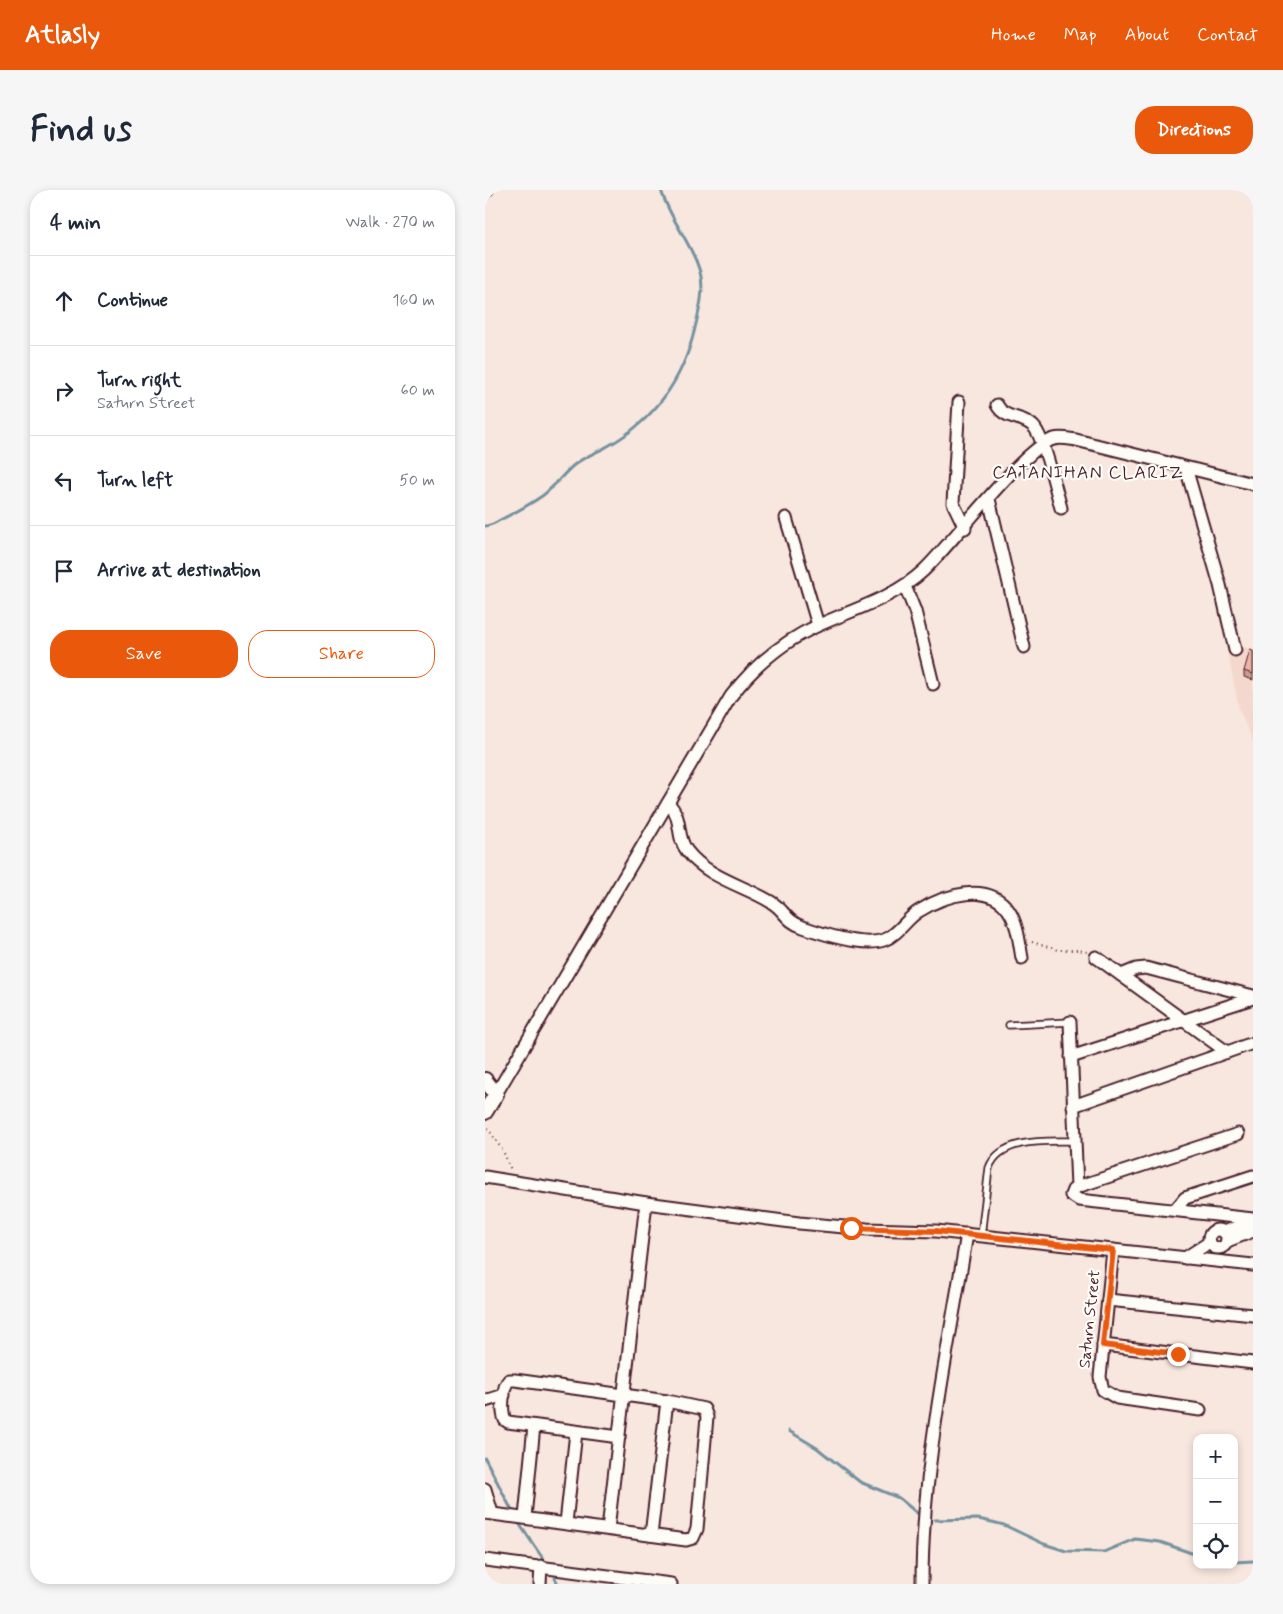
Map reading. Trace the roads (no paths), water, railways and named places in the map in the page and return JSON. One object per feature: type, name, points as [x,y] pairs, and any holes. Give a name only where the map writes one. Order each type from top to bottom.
[{"type":"street","points":[[959,402],[953,503],[965,528]]},
{"type":"street","points":[[997,405],[1004,414],[1022,420],[1035,428],[1042,444],[1061,508]]},
{"type":"street","points":[[485,1112],[731,696],[747,675],[790,640],[818,625],[905,586],[938,558],[989,499],[1042,444],[1054,439],[1076,440],[1253,484]]},
{"type":"street","points":[[1186,468],[1235,650]]},
{"type":"street","points":[[989,499],[1025,647]]},
{"type":"street","points":[[786,518],[818,625]]},
{"type":"street","points":[[905,586],[915,611],[933,684]]},
{"type":"street","points":[[668,803],[678,816],[685,849],[694,859],[726,880],[771,902],[779,908],[785,917],[797,925],[862,942],[876,942],[886,939],[918,911],[938,900],[951,896],[977,894],[999,901],[1008,910],[1019,942],[1021,958]]},
{"type":"street","points":[[1096,957],[1227,1052]]},
{"type":"street","points":[[1121,975],[1136,968],[1146,968],[1253,997]]},
{"type":"street","points":[[1071,1057],[1253,997]]},
{"type":"street","points":[[1070,1022],[1077,1187]]},
{"type":"street","points":[[1073,1106],[1253,1043]]},
{"type":"street","points":[[485,1080],[496,1094]]},
{"type":"street","points":[[1238,1134],[1077,1187],[1071,1192],[1075,1199],[1253,1220]]},
{"type":"street","points":[[1175,1210],[1185,1198],[1253,1176]]},
{"type":"street","points":[[485,1177],[646,1204],[835,1227],[967,1234],[1253,1265]]},
{"type":"street","points":[[608,1529],[646,1204]]},
{"type":"street","points":[[1185,1258],[1213,1245],[1223,1247],[1225,1236],[1253,1220]]},
{"type":"street","points":[[1215,1261],[1213,1232],[1225,1236],[1253,1231]]},
{"type":"street","points":[[922,1584],[922,1539],[927,1481],[967,1234]]},
{"type":"street","name":"Saturn Street","points":[[1113,1250],[1100,1377],[1103,1390],[1117,1398],[1200,1410]]},
{"type":"street","points":[[1108,1300],[1253,1315]]},
{"type":"street","points":[[1103,1345],[1253,1363]]},
{"type":"street","points":[[485,1489],[488,1513],[690,1539],[695,1535],[697,1529],[707,1412],[701,1407],[511,1379],[505,1385],[505,1420],[534,1426],[619,1437]]},
{"type":"street","points":[[485,1402],[504,1395]]},
{"type":"street","points":[[651,1535],[667,1401]]},
{"type":"street","points":[[525,1517],[534,1426]]},
{"type":"street","points":[[566,1523],[575,1432]]},
{"type":"street","points":[[485,1560],[671,1584]]},
{"type":"street","points":[[540,1584],[541,1566]]},
{"type":"lane","points":[[1009,1024],[1070,1022]]},
{"type":"lane","points":[[981,1236],[989,1168],[992,1160],[1001,1152],[1025,1143],[1075,1141]]},
{"type":"waterway","points":[[485,526],[496,523],[537,499],[578,462],[608,446],[639,424],[664,397],[683,365],[690,347],[700,308],[702,286],[696,261],[661,190]]},
{"type":"waterway","points":[[789,1431],[817,1448],[860,1482],[899,1498],[917,1513]]},
{"type":"waterway","points":[[485,1458],[511,1509]]},
{"type":"waterway","points":[[935,1520],[978,1519],[992,1522],[1004,1525],[1044,1544],[1066,1551],[1104,1552],[1135,1539],[1160,1542],[1193,1554]]},
{"type":"waterway","points":[[520,1525],[546,1563]]},
{"type":"waterway","points":[[1238,1562],[1253,1561]]},
{"type":"waterway","points":[[555,1578],[558,1584]]},
{"type":"district","name":"CATANIHAN CLARIZ","points":[[1088,473]]}]
